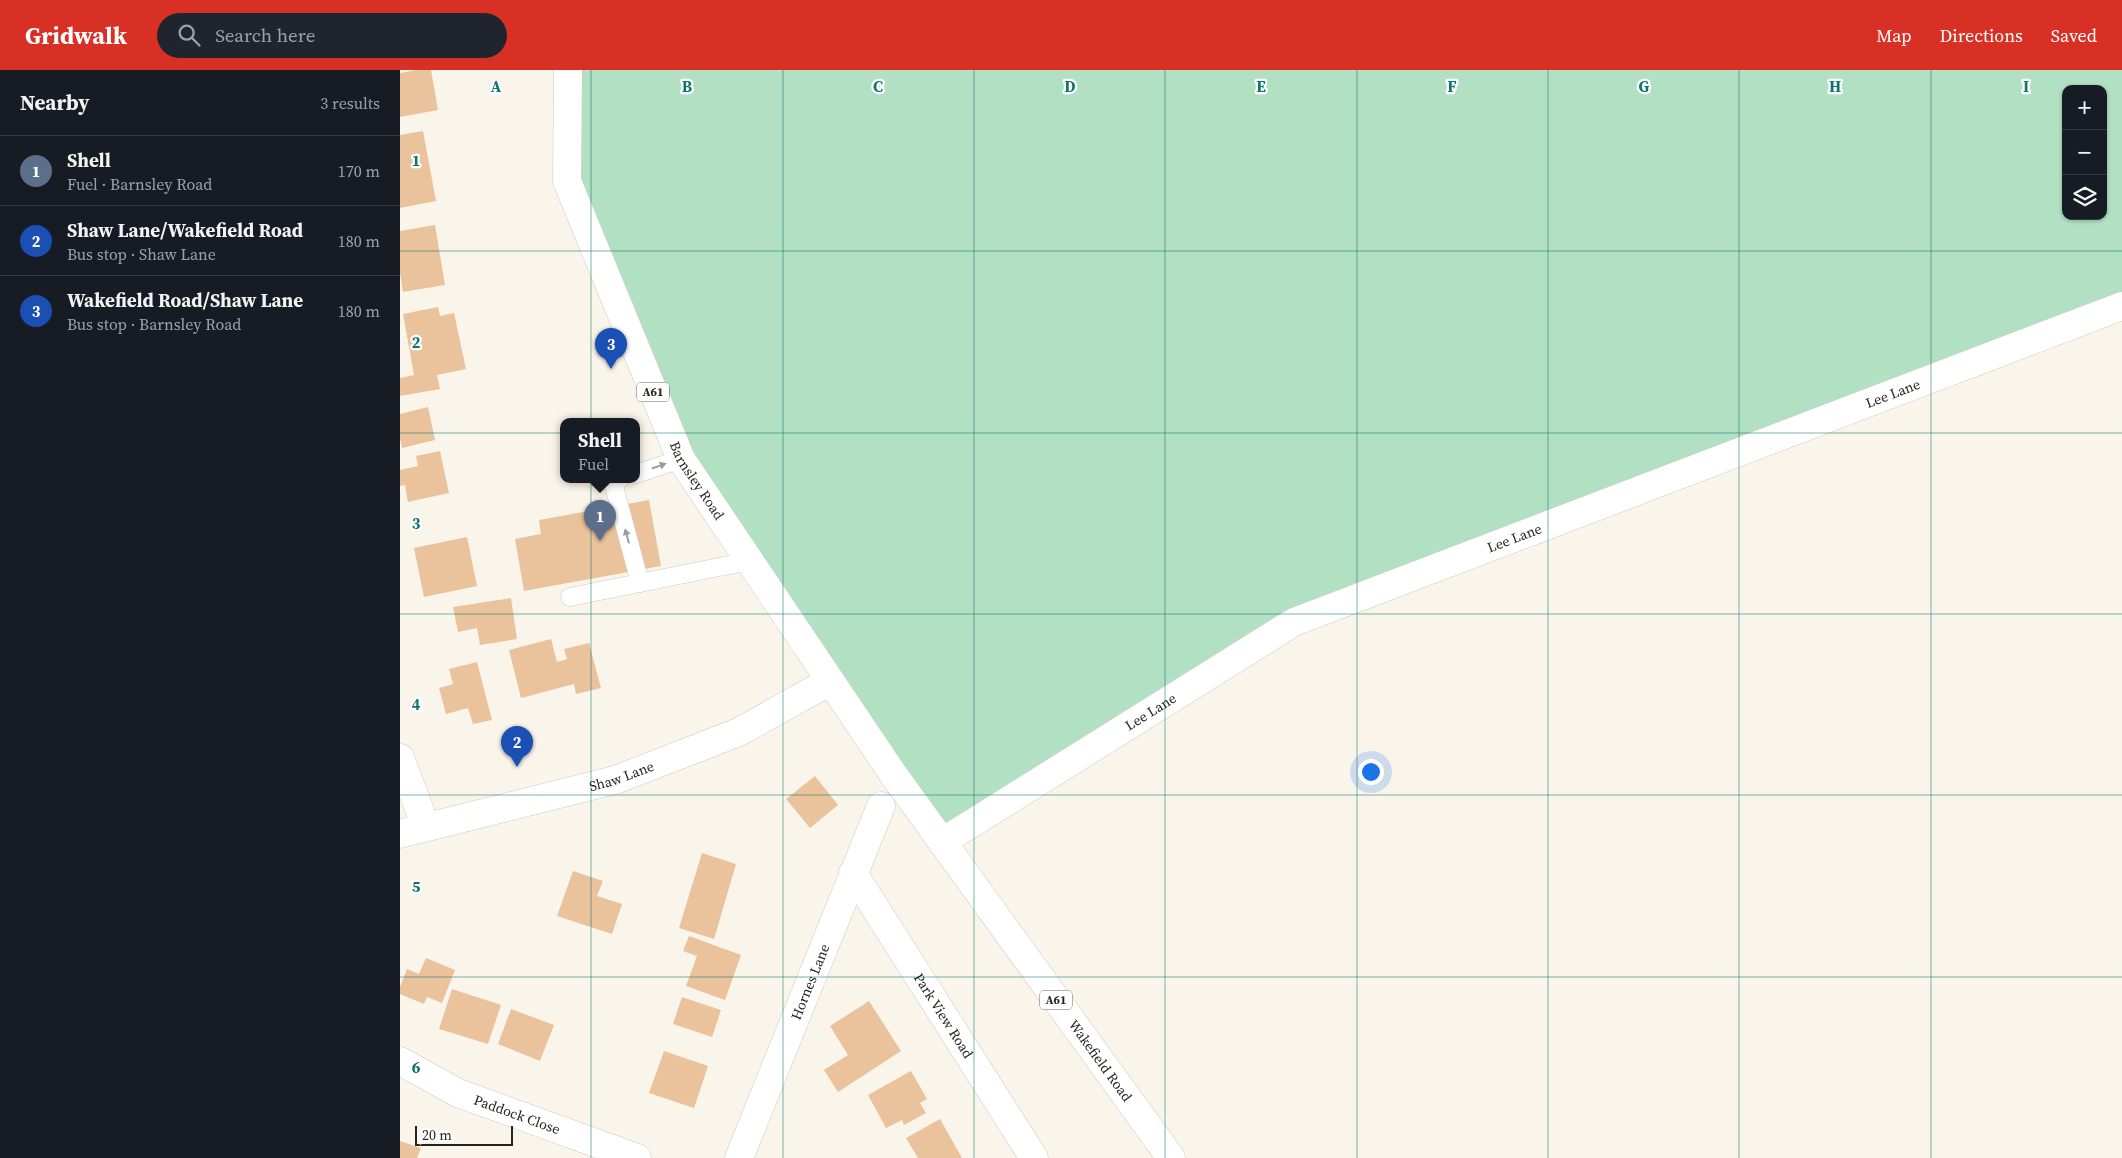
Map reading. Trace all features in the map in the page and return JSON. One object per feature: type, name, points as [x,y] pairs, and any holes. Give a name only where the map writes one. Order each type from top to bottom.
[{"type":"main road","name":"Barnsley Road","points":[[568,70],[567,181],[681,459],[893,774],[942,842]]},
{"type":"main road","name":"Lee Lane","points":[[942,842],[1294,622],[2122,306]]},
{"type":"main road","name":"Shaw Lane","points":[[400,834],[615,780],[738,732],[799,696],[830,681]]},
{"type":"main road","points":[[400,758],[426,828]]},
{"type":"main road","name":"Hornes Lane","points":[[739,1158],[881,806]]},
{"type":"main road","name":"Wakefield Road","points":[[942,842],[1171,1158]]},
{"type":"main road","name":"Park View Road","points":[[853,873],[1034,1158]]},
{"type":"main road","name":"Paddock Close","points":[[400,1061],[458,1093],[637,1158]]},
{"type":"lane","points":[[640,473],[681,459]]},
{"type":"lane","points":[[613,483],[640,583]]},
{"type":"lane","points":[[570,597],[749,561]]},
{"type":"green space","points":[[568,70],[2122,70],[2122,306],[1294,622],[942,842],[681,459],[567,181]]},
{"type":"building","points":[[431,70],[438,110],[400,117],[400,73]]},
{"type":"building","points":[[423,131],[436,201],[400,208],[400,135]]},
{"type":"building","points":[[435,225],[445,285],[403,292],[400,273],[400,231]]},
{"type":"building","points":[[438,307],[440,316],[454,313],[466,369],[437,375],[440,389],[400,396],[400,378],[414,375],[403,314]]},
{"type":"building","points":[[428,407],[435,440],[402,448],[400,414]]},
{"type":"building","points":[[440,451],[449,493],[408,502],[405,485],[400,486],[400,470],[418,466],[416,456]]},
{"type":"building","points":[[649,500],[661,566],[524,591],[515,539],[541,534],[539,520]]},
{"type":"building","points":[[467,537],[477,586],[424,597],[414,548]]},
{"type":"building","points":[[511,598],[517,639],[480,645],[477,628],[458,632],[453,607]]},
{"type":"building","points":[[551,639],[557,662],[567,659],[564,649],[589,643],[601,688],[576,694],[574,684],[521,698],[509,650]]},
{"type":"building","points":[[477,662],[492,720],[473,724],[468,708],[446,714],[439,688],[453,684],[449,669]]},
{"type":"building","points":[[815,776],[838,805],[810,828],[786,799]]},
{"type":"building","points":[[702,853],[736,864],[714,939],[679,928]]},
{"type":"building","points":[[573,871],[603,881],[597,896],[622,904],[612,934],[557,916]]},
{"type":"building","points":[[689,936],[741,955],[725,1000],[686,986],[697,956],[683,951]]},
{"type":"building","points":[[426,958],[455,970],[442,1003],[427,997],[424,1004],[400,994],[400,987],[407,969],[419,974]]},
{"type":"building","points":[[452,989],[501,1005],[488,1044],[439,1029]]},
{"type":"building","points":[[682,997],[721,1010],[712,1037],[673,1024]]},
{"type":"building","points":[[869,1001],[901,1051],[838,1092],[824,1070],[848,1055],[830,1026]]},
{"type":"building","points":[[511,1009],[554,1025],[540,1061],[498,1044]]},
{"type":"building","points":[[664,1051],[708,1066],[694,1108],[649,1093]]},
{"type":"building","points":[[911,1071],[927,1099],[920,1103],[926,1113],[904,1125],[902,1120],[886,1128],[868,1095]]},
{"type":"building","points":[[940,1119],[962,1158],[918,1158],[906,1138]]},
{"type":"building","points":[[400,1141],[421,1148],[417,1158],[400,1158]]},
{"type":"place","name":"Wakefield Road/Shaw Lane","points":[[611,369]]},
{"type":"place","name":"Shell","points":[[600,541]]},
{"type":"place","name":"Shaw Lane/Wakefield Road","points":[[517,767]]}]
